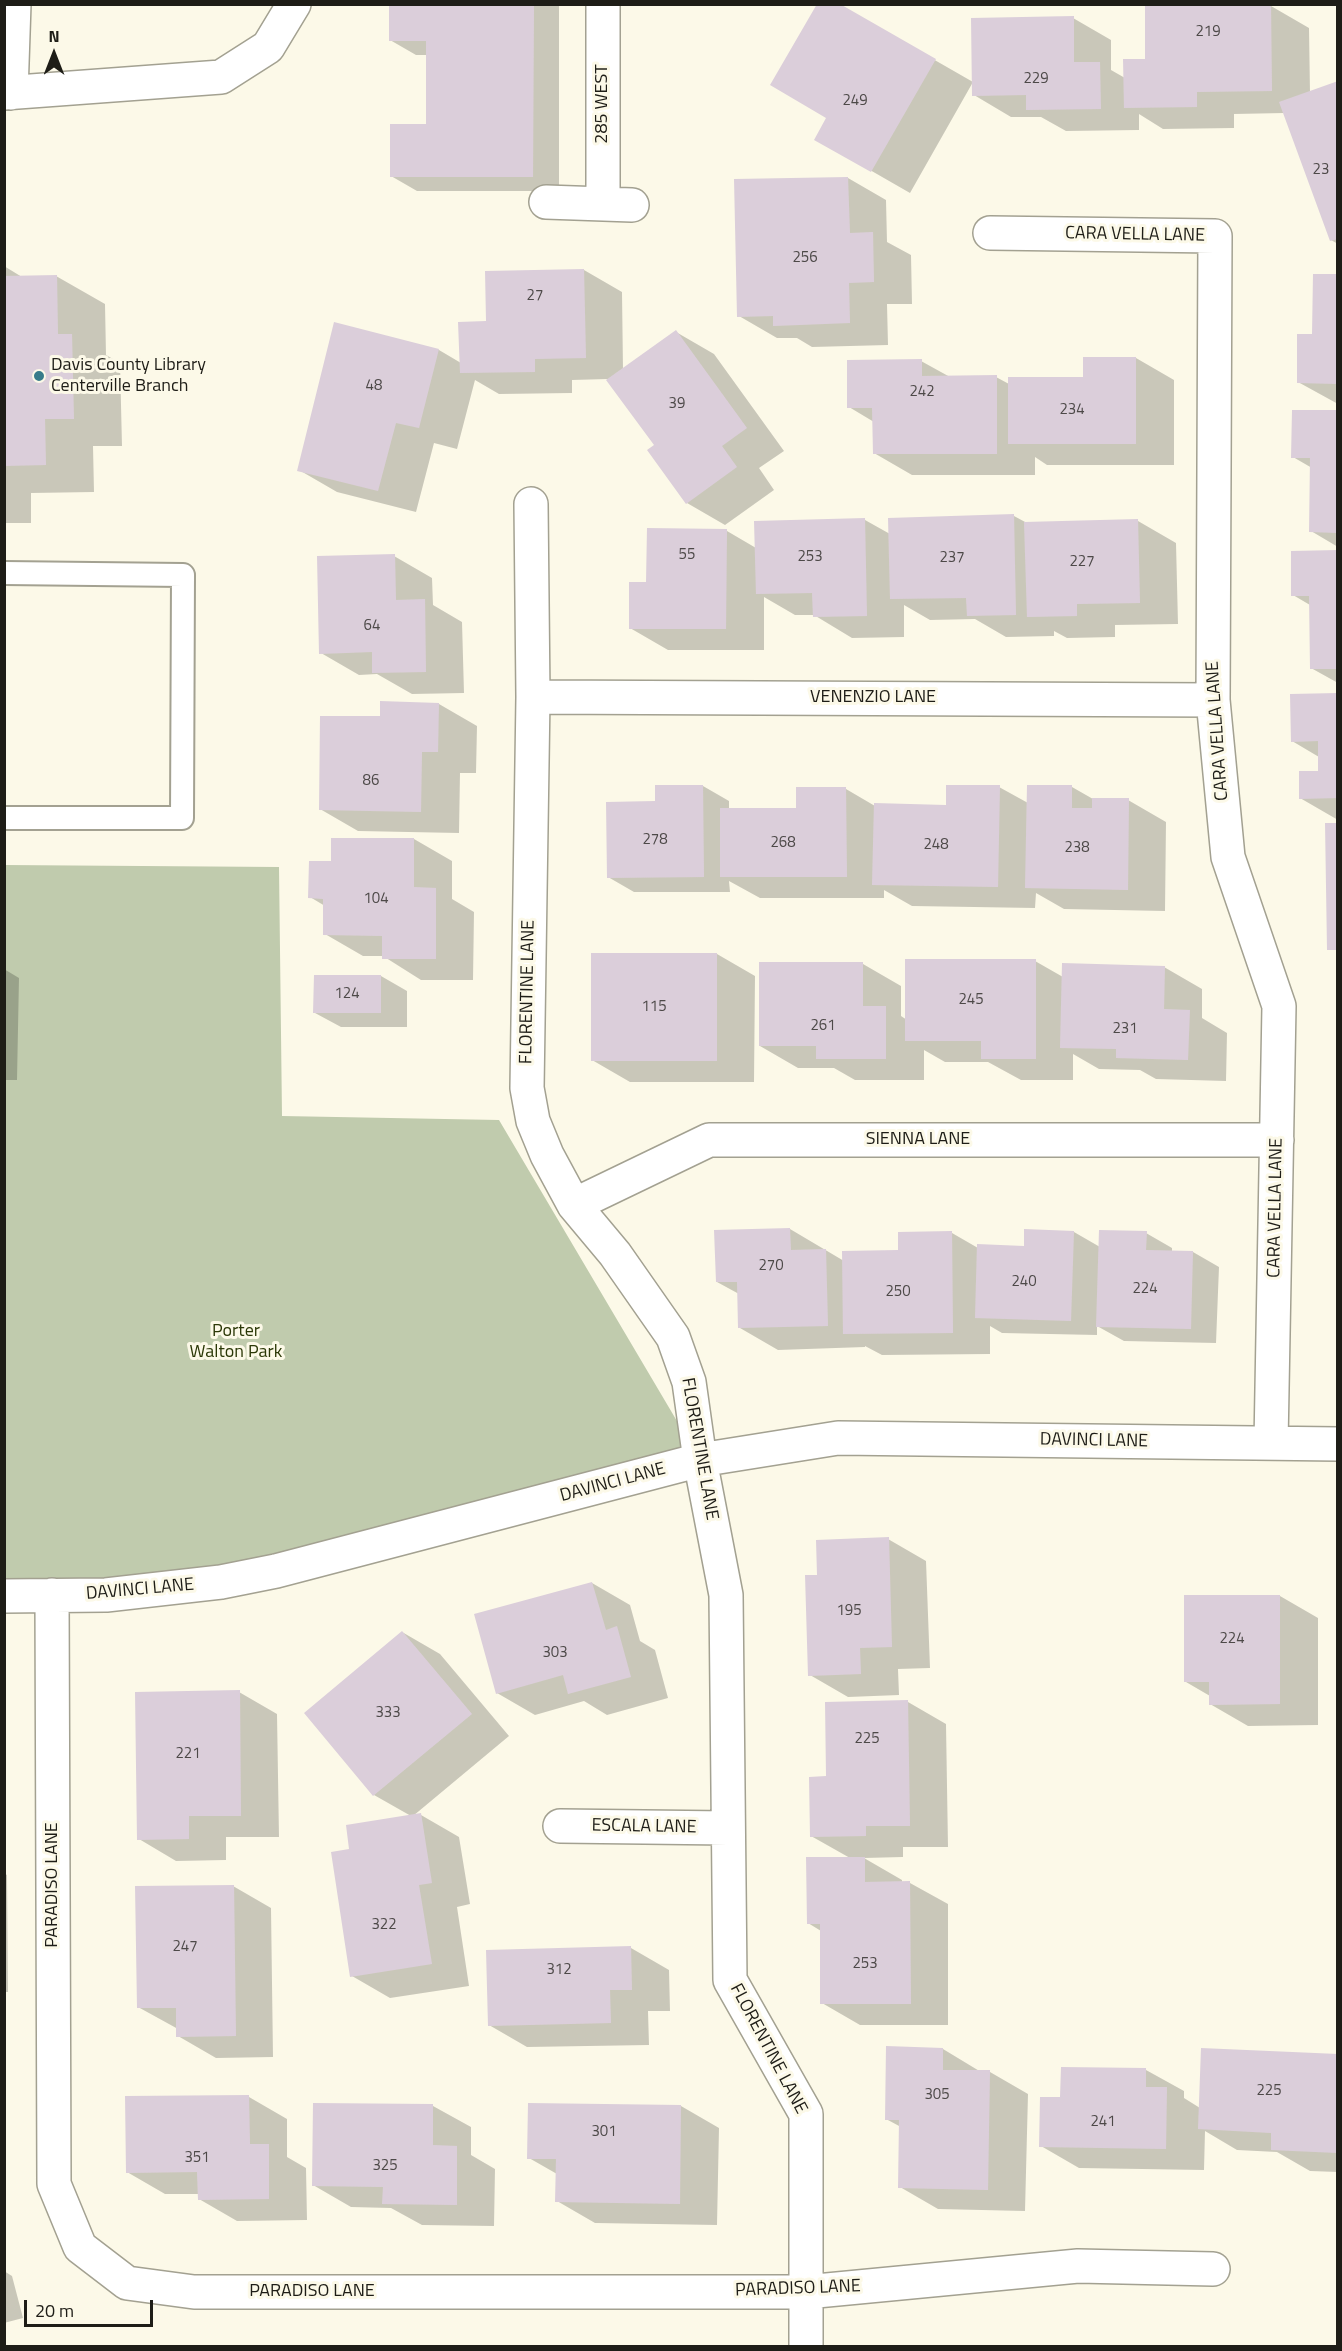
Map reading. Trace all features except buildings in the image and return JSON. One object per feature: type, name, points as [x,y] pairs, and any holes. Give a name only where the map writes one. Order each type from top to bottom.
[{"type":"street","points":[[14,4],[8,93],[220,77],[268,47],[294,4]]},
{"type":"street","name":"285 WEST","points":[[546,202],[617,204],[603,4]]},
{"type":"street","name":"CARA VELLA LANE","points":[[990,234],[1215,236],[1213,700],[1228,856],[1279,1006],[1271,1443]]},
{"type":"street","name":"FLORENTINE LANE","points":[[531,504],[533,697],[527,1088],[533,1121],[574,1205],[615,1254],[673,1337],[689,1382],[700,1460],[726,1595],[730,1980],[806,2114],[806,2346]]},
{"type":"street","name":"VENENZIO LANE","points":[[533,697],[1213,700]]},
{"type":"street","name":"SIENNA LANE","points":[[574,1205],[709,1140],[1277,1140]]},
{"type":"street","name":"DAVINCI LANE","points":[[4,1596],[106,1595],[221,1582],[276,1571],[700,1460],[838,1438],[1338,1444]]},
{"type":"street","name":"PARADISO LANE","points":[[52,1595],[54,2184],[80,2247],[127,2283],[194,2292],[806,2292],[1078,2266],[1213,2269]]},
{"type":"street","name":"ESCALA LANE","points":[[560,1826],[728,1828]]},
{"type":"lane","points":[[4,573],[183,574],[183,693],[182,818],[4,818]]},
{"type":"green space","name":"Porter Walton Park","points":[[5,865],[279,867],[282,1116],[499,1120],[700,1460],[276,1571],[5,1596]]},
{"type":"place","name":"Davis County Library Centerville Branch","points":[[39,376]]}]
